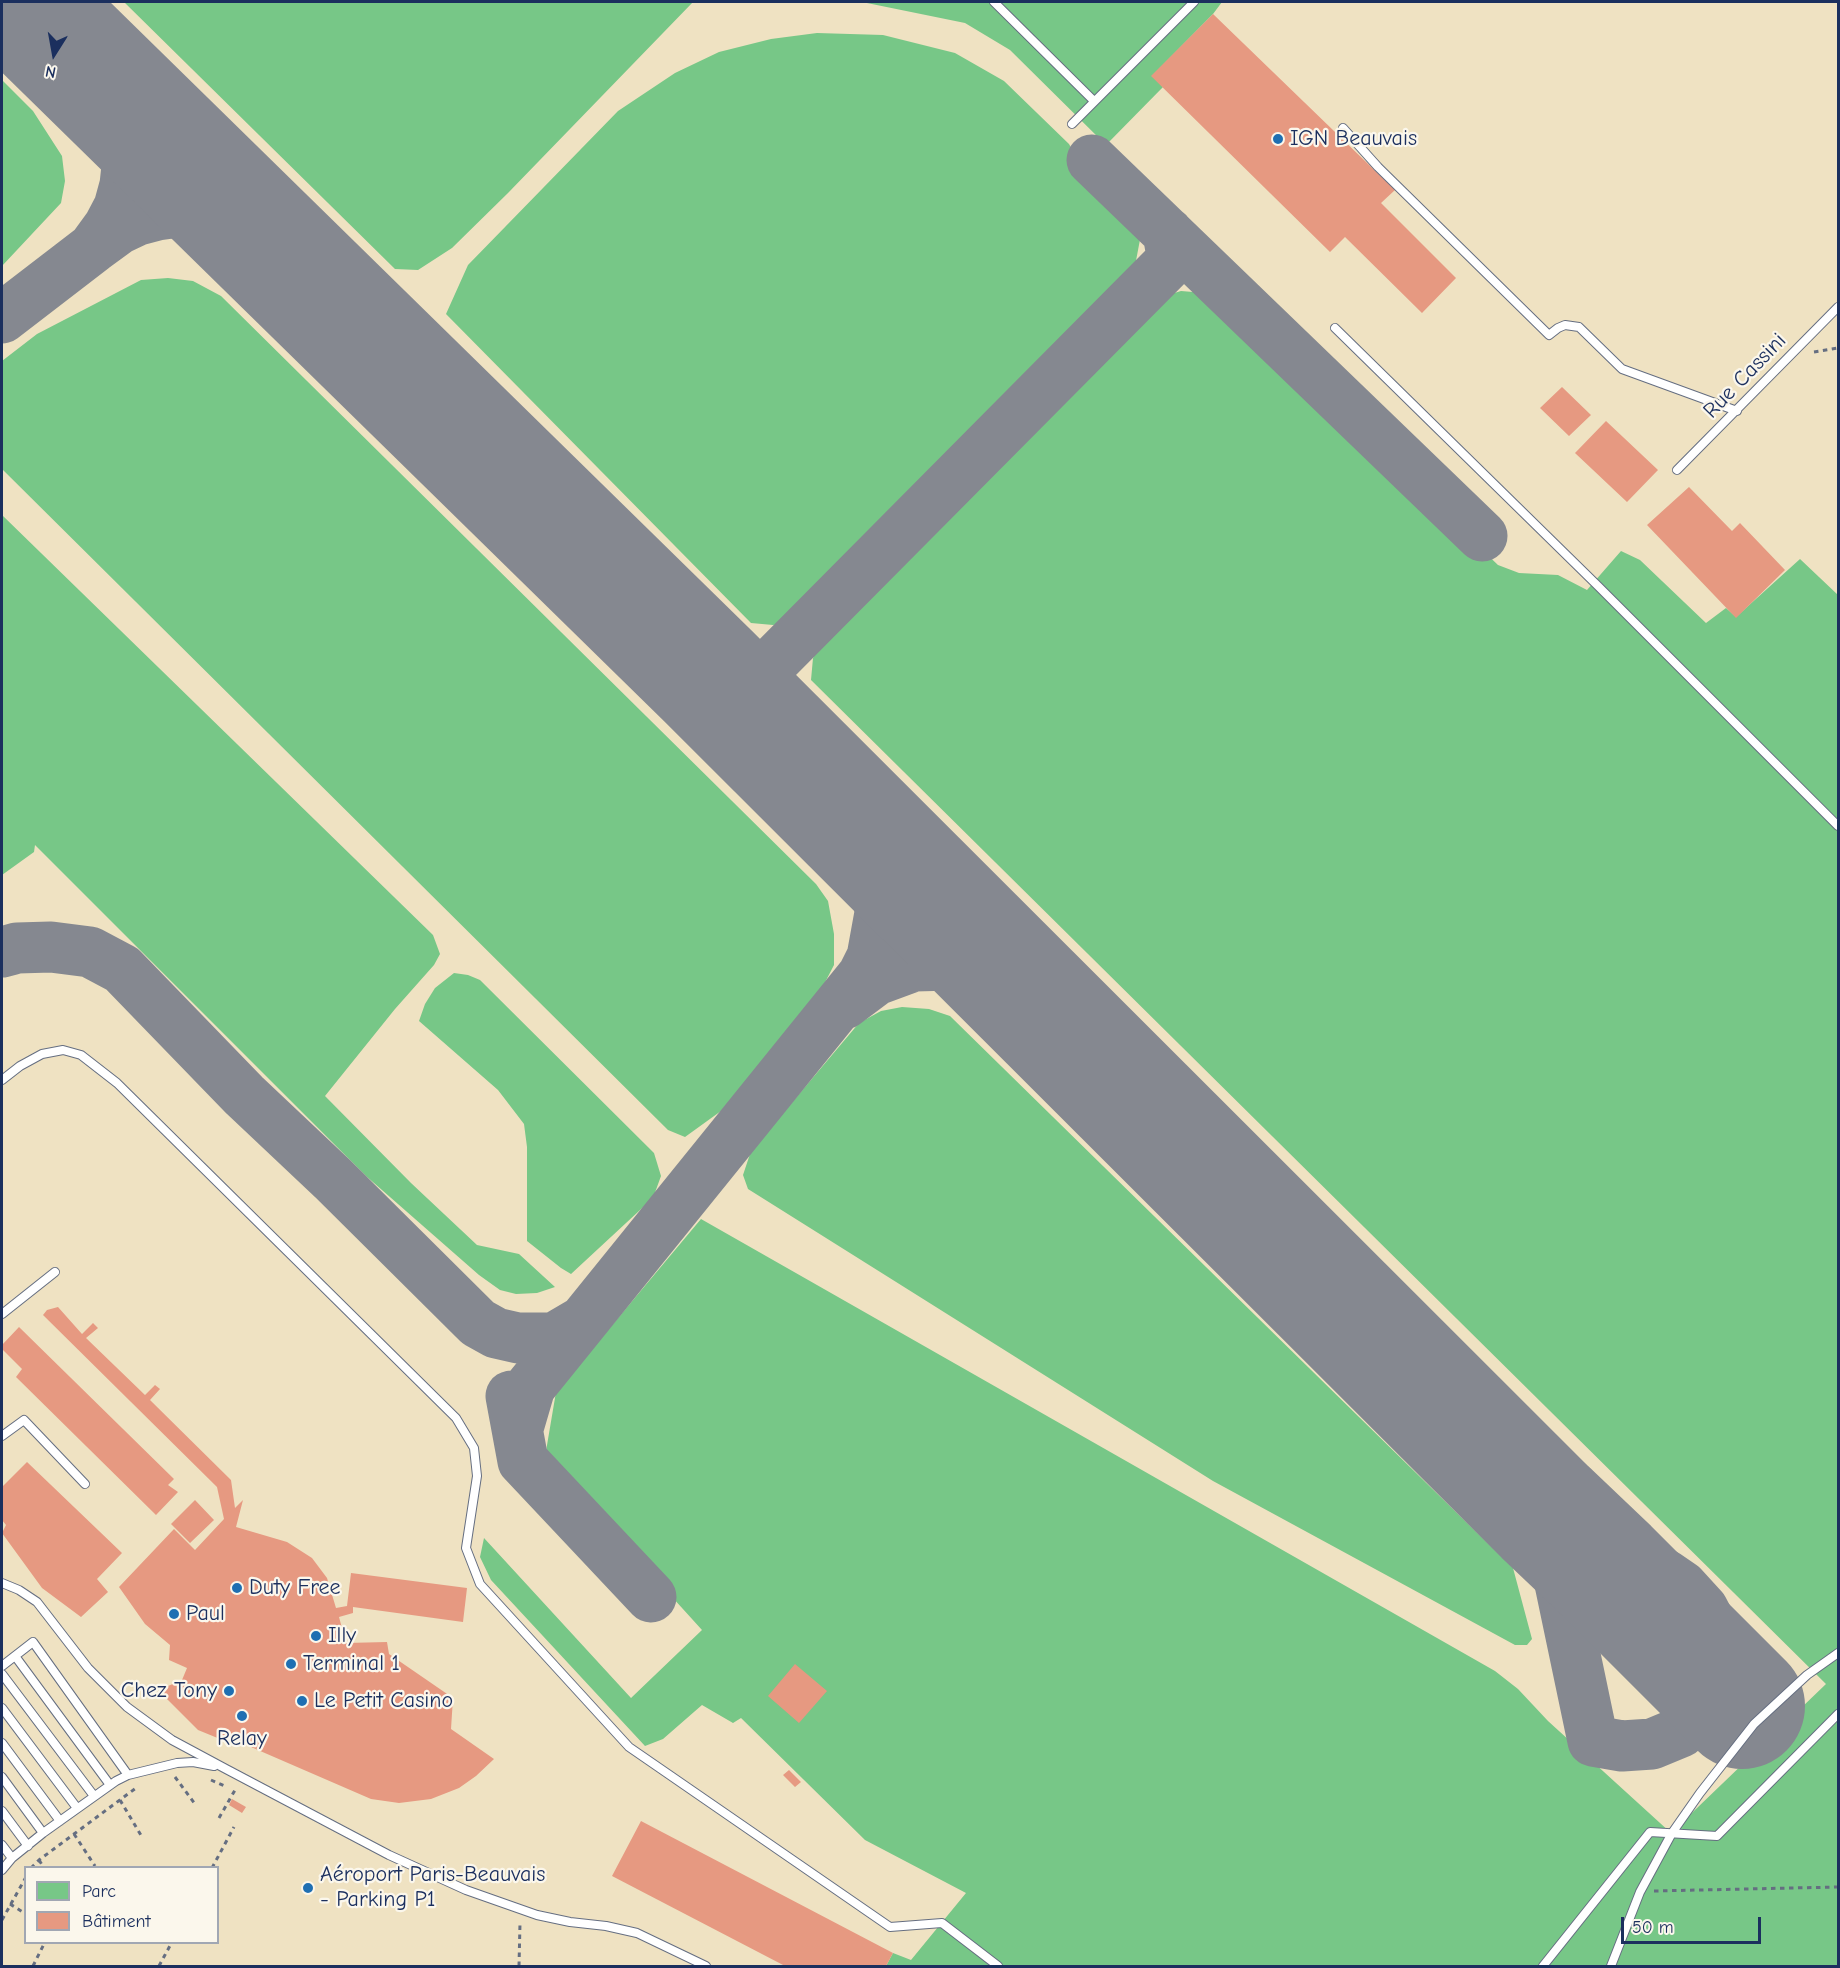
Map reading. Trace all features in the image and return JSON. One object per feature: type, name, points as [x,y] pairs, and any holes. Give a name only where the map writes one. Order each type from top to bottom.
[{"type":"lane","points":[[994,2],[1093,100]]},
{"type":"lane","points":[[1072,124],[1093,100],[1194,2]]},
{"type":"lane","points":[[1343,128],[1378,167],[1549,335],[1565,325],[1579,327],[1622,369],[1737,411]]},
{"type":"lane","name":"Rue Cassini","points":[[1677,470],[1839,307]]},
{"type":"lane","points":[[1335,328],[1839,826]]},
{"type":"lane","points":[[2,1080],[20,1066],[42,1054],[63,1050],[81,1055],[117,1083],[456,1418],[474,1448],[477,1476],[466,1548],[480,1584],[630,1747],[890,1927],[942,1923],[998,1966]]},
{"type":"lane","points":[[2,1314],[55,1272]]},
{"type":"lane","points":[[2,1436],[24,1420],[85,1484]]},
{"type":"lane","points":[[2,1583],[19,1590],[37,1602],[88,1668],[127,1707],[155,1729],[242,1778],[389,1855],[466,1890],[520,1910],[570,1923],[606,1926],[637,1933],[706,1966]]},
{"type":"lane","points":[[2,1666],[33,1642],[128,1775]]},
{"type":"lane","points":[[1611,1966],[1640,1892],[1672,1833],[1700,1792],[1754,1724],[1807,1675],[1839,1653]]},
{"type":"lane","points":[[15,1656],[110,1785]]},
{"type":"lane","points":[[2,1674],[94,1796]]},
{"type":"lane","points":[[2,1708],[77,1808]]},
{"type":"lane","points":[[1543,1966],[1650,1832],[1717,1836],[1839,1714]]},
{"type":"lane","points":[[2,1743],[60,1821]]},
{"type":"lane","points":[[2,1870],[12,1858],[43,1833],[110,1785],[128,1775],[177,1763],[201,1763],[226,1769]]},
{"type":"lane","points":[[2,1777],[43,1833]]},
{"type":"lane","points":[[2,1811],[28,1846]]},
{"type":"lane","points":[[2,1845],[12,1858]]},
{"type":"path","points":[[181,1775],[173,1776],[195,1804]]},
{"type":"path","points":[[206,1778],[235,1790]]},
{"type":"path","points":[[219,1818],[242,1778]]},
{"type":"path","points":[[33,1866],[144,1784]]},
{"type":"path","points":[[120,1800],[142,1837]]},
{"type":"path","points":[[213,1866],[234,1827]]},
{"type":"path","points":[[74,1834],[95,1866]]},
{"type":"path","points":[[39,1860],[43,1866]]},
{"type":"path","points":[[2,1920],[24,1880]]},
{"type":"path","points":[[1640,1892],[1839,1887]]},
{"type":"path","points":[[10,1904],[24,1913]]},
{"type":"path","points":[[519,1966],[520,1910]]},
{"type":"path","points":[[33,1966],[44,1944]]},
{"type":"path","points":[[159,1966],[171,1944]]},
{"type":"green space","points":[[124,2],[693,2],[452,248],[418,270],[395,269]]},
{"type":"green space","points":[[862,2],[1222,2],[1152,76],[1163,87],[1106,145],[1010,50],[965,23]]},
{"type":"green space","points":[[817,33],[883,35],[955,53],[1004,81],[1069,144],[1083,169],[1142,229],[1135,266],[1110,302],[821,596],[788,623],[773,625],[751,623],[446,314],[468,265],[618,111],[675,73],[719,52],[771,39]]},
{"type":"green space","points":[[2,80],[33,111],[62,156],[65,181],[61,203],[2,266]]},
{"type":"green space","points":[[168,278],[193,281],[221,296],[816,884],[828,901],[834,934],[834,965],[819,994],[721,1111],[685,1137],[668,1130],[2,469],[2,361],[37,334],[141,280]]},
{"type":"green space","points":[[1181,291],[1205,293],[1254,338],[1288,364],[1498,565],[1519,573],[1558,575],[1587,590],[1621,551],[1640,560],[1706,623],[1726,608],[1736,617],[1800,559],[1838,595],[1838,1966],[886,1966],[893,1953],[911,1960],[966,1893],[865,1840],[741,1718],[733,1723],[702,1705],[663,1739],[645,1746],[491,1580],[480,1557],[484,1538],[631,1698],[702,1630],[545,1457],[556,1392],[701,1219],[1495,1671],[1518,1689],[1548,1721],[1671,1833],[1826,1684],[811,680],[813,658],[830,629],[1124,328],[1161,297]]},
{"type":"green space","points":[[2,515],[433,935],[440,954],[434,965],[395,1009],[325,1096],[411,1183],[477,1245],[519,1254],[555,1287],[537,1293],[516,1294],[500,1290],[479,1275],[366,1176],[35,845],[34,852],[2,875]]},
{"type":"green space","points":[[454,973],[480,980],[654,1153],[661,1176],[653,1198],[571,1274],[527,1241],[527,1147],[524,1124],[498,1090],[419,1021],[425,1004],[435,988]]},
{"type":"green space","points":[[902,1007],[929,1009],[950,1016],[1513,1568],[1532,1639],[1527,1645],[1515,1645],[1213,1481],[748,1189],[743,1175],[751,1151],[859,1023],[881,1011]]},
{"type":"building","name":"IGN Beauvais","points":[[1213,14],[1395,190],[1381,203],[1456,278],[1422,313],[1345,237],[1330,252],[1151,76]]},
{"type":"building","points":[[1562,387],[1591,415],[1569,436],[1540,408]]},
{"type":"building","points":[[1606,421],[1658,470],[1627,502],[1575,453]]},
{"type":"building","points":[[1689,487],[1732,531],[1740,523],[1785,570],[1736,618],[1647,525]]},
{"type":"building","name":"Terminal 1","points":[[58,1307],[82,1334],[93,1323],[98,1328],[86,1338],[145,1395],[155,1385],[160,1389],[150,1400],[231,1480],[235,1508],[243,1500],[236,1527],[287,1542],[312,1558],[327,1578],[336,1608],[347,1606],[351,1573],[467,1588],[463,1622],[353,1607],[353,1613],[339,1617],[346,1643],[387,1642],[389,1654],[453,1698],[451,1729],[494,1759],[476,1776],[459,1788],[431,1799],[399,1803],[371,1799],[221,1734],[220,1739],[198,1730],[164,1696],[161,1689],[182,1680],[187,1668],[169,1660],[170,1645],[145,1624],[119,1587],[174,1529],[195,1550],[224,1519],[217,1487],[43,1315],[47,1310]]},
{"type":"building","points":[[19,1327],[174,1479],[168,1485],[178,1492],[156,1515],[16,1377],[22,1369],[2,1349],[2,1345]]},
{"type":"building","points":[[27,1462],[122,1553],[97,1579],[108,1592],[81,1617],[42,1588],[2,1533],[6,1525],[2,1520],[2,1487]]},
{"type":"building","points":[[195,1500],[214,1520],[190,1543],[171,1524]]},
{"type":"building","points":[[795,1664],[827,1691],[799,1723],[768,1696]]},
{"type":"building","points":[[789,1770],[801,1782],[795,1787],[783,1775]]},
{"type":"building","points":[[232,1799],[246,1807],[242,1813],[229,1805]]},
{"type":"building","points":[[641,1821],[893,1953],[886,1966],[785,1966],[612,1876]]},
{"type":"taxiway","points":[[2,318],[93,248],[119,207],[125,185],[128,157],[125,132],[116,107],[103,83]]},
{"type":"taxiway","points":[[1092,160],[1482,536]]},
{"type":"taxiway","points":[[93,248],[119,229],[138,220],[179,212],[215,217],[243,228],[262,239]]},
{"type":"taxiway","points":[[708,676],[740,681],[753,678],[764,671],[1171,261],[1168,233]]},
{"type":"taxiway","points":[[756,726],[755,697],[757,685],[764,671]]},
{"type":"taxiway","points":[[518,1428],[530,1387],[863,975],[872,957],[880,913],[877,882],[865,832]]},
{"type":"taxiway","points":[[2,952],[17,948],[51,947],[90,952],[122,969],[244,1095],[333,1179],[478,1323],[496,1333],[518,1338],[554,1338],[583,1321]]},
{"type":"taxiway","points":[[844,1004],[876,980],[914,966],[953,965],[988,974],[1025,991]]},
{"type":"taxiway","points":[[511,1396],[523,1461],[651,1597]]},
{"type":"taxiway","points":[[1545,1512],[1593,1741],[1622,1746],[1652,1744],[1681,1732],[1699,1714],[1712,1688],[1718,1658],[1715,1632],[1703,1609],[1682,1586],[1666,1575],[1639,1568],[1607,1571]]},
{"type":"runway","points":[[20,2],[708,676],[1742,1706]]},
{"type":"place","name":"IGN Beauvais","points":[[1278,139]]},
{"type":"place","name":"Duty Free","points":[[237,1588]]},
{"type":"place","name":"Paul","points":[[174,1614]]},
{"type":"place","name":"Illy","points":[[316,1636]]},
{"type":"place","name":"Terminal 1","points":[[291,1664]]},
{"type":"place","name":"Chez Tony","points":[[229,1691]]},
{"type":"place","name":"Le Petit Casino","points":[[302,1701]]},
{"type":"place","name":"Relay","points":[[242,1716]]},
{"type":"place","name":"Aéroport Paris-Beauvais - Parking P1","points":[[308,1888]]}]
